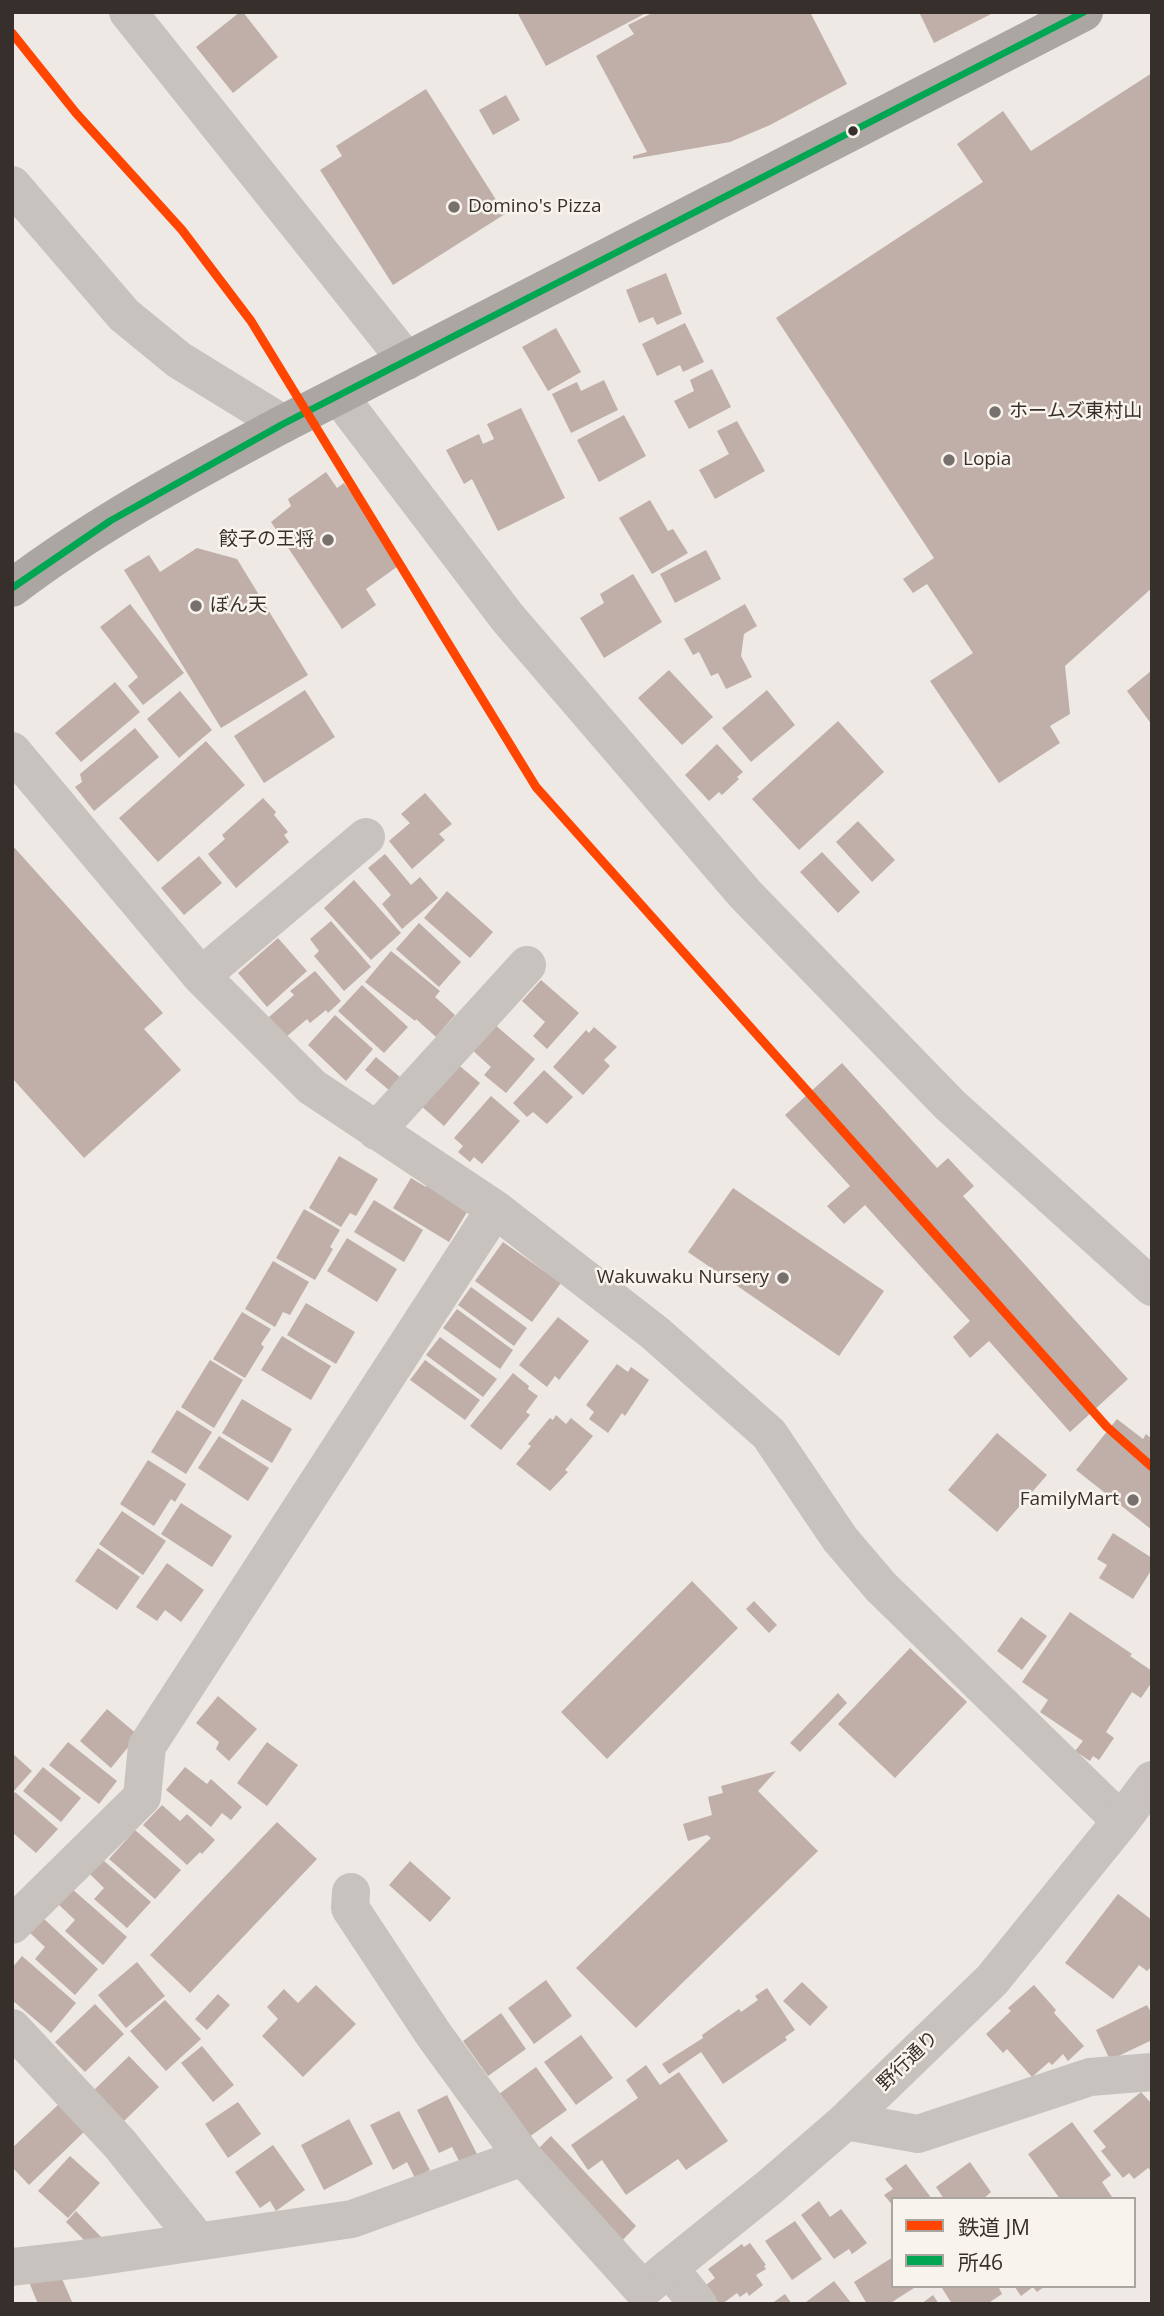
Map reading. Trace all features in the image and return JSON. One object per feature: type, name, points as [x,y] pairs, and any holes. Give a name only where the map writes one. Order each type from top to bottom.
[{"type":"main road","points":[[12,588],[101,527],[183,478],[283,424],[1084,12]]},
{"type":"street","points":[[128,12],[407,361]]},
{"type":"street","points":[[12,186],[124,315],[179,360],[283,424]]},
{"type":"street","points":[[339,396],[507,617],[745,894],[950,1105],[1152,1287]]},
{"type":"street","points":[[12,751],[201,976],[312,1087],[495,1209],[655,1333],[769,1434],[840,1539],[881,1587],[1121,1821]]},
{"type":"street","points":[[201,976],[366,837]]},
{"type":"street","points":[[376,1131],[527,965]]},
{"type":"street","points":[[12,1925],[142,1797],[147,1746],[495,1209]]},
{"type":"street","name":"野行通り","points":[[646,2287],[771,2186],[846,2121],[992,1980],[1152,1780]]},
{"type":"street","points":[[351,1892],[350,1908],[434,2035],[523,2157],[646,2287],[698,2304]]},
{"type":"street","points":[[12,2028],[119,2143],[198,2241]]},
{"type":"street","points":[[846,2121],[918,2134],[1090,2077],[1152,2072]]},
{"type":"street","points":[[12,2267],[352,2219],[523,2157]]},
{"type":"building","points":[[243,12],[278,57],[233,93],[196,47]]},
{"type":"building","points":[[517,12],[648,12],[546,66]]},
{"type":"building","points":[[654,12],[810,12],[847,84],[770,125],[730,142],[633,159],[633,156],[647,152],[596,56],[634,34],[628,25]]},
{"type":"building","points":[[919,12],[995,12],[934,43]]},
{"type":"building","name":"ホームズ東村山","points":[[1152,73],[1152,588],[1065,666],[1070,714],[1050,726],[1060,743],[999,783],[930,681],[973,653],[927,584],[913,593],[903,579],[934,558],[776,318],[983,182],[957,144],[1003,111],[1031,151]]},
{"type":"building","points":[[426,89],[505,214],[393,285],[320,170],[342,156],[336,146]]},
{"type":"building","points":[[506,95],[520,120],[493,135],[479,110]]},
{"type":"building","points":[[666,273],[682,314],[657,325],[653,317],[639,323],[626,290]]},
{"type":"building","points":[[685,323],[704,362],[683,372],[680,365],[657,376],[642,344]]},
{"type":"building","points":[[556,328],[581,372],[548,391],[522,347]]},
{"type":"building","points":[[712,369],[731,407],[689,429],[674,401],[694,391],[690,380]]},
{"type":"building","points":[[604,380],[618,410],[571,433],[552,394],[577,382],[581,391]]},
{"type":"building","points":[[521,408],[565,498],[498,531],[472,479],[464,484],[446,450],[479,434],[483,444],[494,439],[487,424]]},
{"type":"building","points":[[624,415],[646,456],[599,482],[577,440]]},
{"type":"building","points":[[737,421],[765,471],[715,499],[699,470],[729,454],[717,431]]},
{"type":"building","points":[[326,472],[337,488],[344,483],[401,564],[366,589],[376,605],[342,629],[271,522],[291,506],[288,499]]},
{"type":"building","points":[[650,500],[668,531],[673,529],[688,553],[652,574],[619,518]]},
{"type":"building","points":[[197,548],[237,559],[308,675],[221,728],[124,570],[149,555],[160,572]]},
{"type":"building","points":[[706,550],[721,579],[675,603],[660,574]]},
{"type":"building","points":[[633,574],[662,622],[604,658],[580,618],[604,603],[600,594]]},
{"type":"building","points":[[130,604],[184,673],[143,705],[128,686],[138,677],[100,627]]},
{"type":"building","points":[[745,604],[757,626],[744,634],[741,656],[752,677],[726,689],[718,673],[711,676],[699,652],[693,655],[684,639]]},
{"type":"building","points":[[669,670],[713,717],[682,745],[638,698]]},
{"type":"building","points":[[1152,670],[1152,725],[1127,691]]},
{"type":"building","points":[[115,682],[140,712],[81,762],[55,733]]},
{"type":"building","points":[[305,690],[335,737],[264,783],[234,736]]},
{"type":"building","points":[[767,690],[795,725],[751,762],[722,728]]},
{"type":"building","points":[[180,691],[212,730],[179,758],[147,719]]},
{"type":"building","points":[[838,721],[884,772],[799,850],[752,799]]},
{"type":"building","points":[[135,728],[159,757],[94,811],[75,787],[82,782],[80,774]]},
{"type":"building","points":[[206,741],[245,785],[158,862],[119,818]]},
{"type":"building","points":[[717,744],[743,772],[722,795],[719,792],[709,801],[685,775]]},
{"type":"building","points":[[425,793],[452,824],[439,834],[445,840],[412,869],[389,841],[410,823],[401,814]]},
{"type":"building","points":[[263,798],[276,812],[274,815],[288,832],[284,835],[289,842],[236,888],[208,854],[225,839],[222,835]]},
{"type":"building","points":[[858,821],[895,860],[872,882],[836,842]]},
{"type":"building","points":[[12,845],[163,1013],[144,1029],[181,1070],[84,1158],[12,1078]]},
{"type":"building","points":[[822,852],[860,892],[838,913],[800,872]]},
{"type":"building","points":[[385,854],[411,885],[420,877],[438,898],[402,929],[382,904],[391,895],[368,868]]},
{"type":"building","points":[[199,856],[222,883],[184,915],[161,888]]},
{"type":"building","points":[[354,880],[401,933],[371,960],[324,908]]},
{"type":"building","points":[[447,891],[493,932],[470,958],[424,918]]},
{"type":"building","points":[[331,921],[371,967],[344,991],[314,956],[319,951],[310,939]]},
{"type":"building","points":[[419,923],[461,962],[439,987],[396,949]]},
{"type":"building","points":[[278,938],[307,971],[267,1007],[238,973]]},
{"type":"building","points":[[391,951],[440,991],[435,997],[455,1015],[436,1037],[365,982]]},
{"type":"building","points":[[315,971],[341,1001],[328,1013],[326,1010],[310,1023],[307,1019],[286,1037],[269,1017],[294,995],[290,991]]},
{"type":"building","points":[[541,980],[579,1013],[547,1049],[533,1036],[545,1022],[522,1001]]},
{"type":"building","points":[[362,985],[408,1027],[384,1053],[338,1011]]},
{"type":"building","points":[[335,1015],[373,1049],[346,1081],[308,1045]]},
{"type":"building","points":[[494,1024],[535,1059],[506,1093],[484,1075],[491,1067],[471,1049]]},
{"type":"building","points":[[594,1027],[617,1047],[604,1060],[610,1066],[583,1095],[553,1067],[586,1030],[589,1033]]},
{"type":"building","points":[[376,1057],[400,1077],[389,1090],[365,1070]]},
{"type":"building","points":[[455,1062],[480,1083],[444,1126],[420,1105]]},
{"type":"building","points":[[842,1063],[937,1168],[948,1158],[974,1186],[963,1196],[1128,1379],[1070,1432],[989,1341],[970,1358],[953,1337],[970,1321],[865,1205],[844,1224],[827,1206],[850,1186],[785,1115]]},
{"type":"building","points":[[544,1070],[573,1097],[547,1124],[533,1112],[527,1117],[513,1103]]},
{"type":"building","points":[[491,1096],[520,1121],[482,1164],[474,1157],[470,1162],[458,1152],[463,1146],[454,1138]]},
{"type":"building","points":[[339,1156],[378,1179],[356,1216],[350,1213],[341,1227],[309,1208]]},
{"type":"building","points":[[411,1178],[426,1187],[427,1184],[467,1212],[449,1242],[393,1208]]},
{"type":"building","points":[[733,1188],[884,1291],[839,1356],[688,1252]]},
{"type":"building","points":[[374,1200],[423,1230],[404,1262],[354,1232]]},
{"type":"building","points":[[304,1209],[340,1230],[330,1247],[333,1249],[315,1280],[276,1258]]},
{"type":"building","points":[[347,1238],[397,1269],[377,1302],[327,1271]]},
{"type":"building","points":[[503,1242],[561,1283],[532,1322],[475,1281]]},
{"type":"building","points":[[273,1261],[309,1282],[290,1315],[283,1312],[275,1327],[245,1309]]},
{"type":"building","points":[[471,1287],[527,1328],[514,1346],[458,1305]]},
{"type":"building","points":[[306,1303],[355,1332],[336,1364],[287,1335]]},
{"type":"building","points":[[457,1309],[513,1350],[500,1369],[443,1328]]},
{"type":"building","points":[[242,1312],[271,1329],[261,1344],[264,1347],[245,1378],[213,1359]]},
{"type":"building","points":[[558,1317],[589,1341],[559,1380],[555,1376],[547,1387],[519,1365]]},
{"type":"building","points":[[282,1336],[331,1366],[311,1400],[261,1370]]},
{"type":"building","points":[[440,1337],[497,1379],[483,1397],[426,1355]]},
{"type":"building","points":[[210,1360],[243,1380],[214,1428],[181,1407]]},
{"type":"building","points":[[425,1360],[480,1400],[465,1420],[410,1380]]},
{"type":"building","points":[[617,1364],[628,1372],[631,1367],[649,1380],[625,1416],[622,1413],[608,1433],[589,1419],[594,1412],[586,1405]]},
{"type":"building","points":[[513,1373],[538,1396],[526,1412],[530,1415],[501,1450],[470,1426]]},
{"type":"building","points":[[242,1399],[292,1429],[272,1463],[222,1433]]},
{"type":"building","points":[[177,1410],[212,1432],[186,1474],[151,1452]]},
{"type":"building","points":[[556,1415],[566,1424],[571,1418],[593,1436],[565,1470],[568,1472],[550,1491],[516,1464],[531,1446],[528,1444],[550,1418],[553,1420]]},
{"type":"building","name":"FamilyMart","points":[[1117,1419],[1143,1439],[1146,1434],[1152,1439],[1152,1530],[1076,1470]]},
{"type":"building","points":[[997,1433],[1047,1475],[997,1532],[948,1490]]},
{"type":"building","points":[[219,1436],[269,1468],[248,1501],[198,1468]]},
{"type":"building","points":[[148,1460],[186,1484],[175,1502],[171,1499],[154,1526],[120,1504]]},
{"type":"building","points":[[181,1503],[232,1536],[212,1567],[161,1534]]},
{"type":"building","points":[[122,1511],[166,1541],[143,1575],[99,1544]]},
{"type":"building","points":[[1113,1533],[1152,1558],[1152,1569],[1133,1599],[1099,1578],[1107,1565],[1097,1559]]},
{"type":"building","points":[[98,1548],[140,1577],[117,1610],[75,1581]]},
{"type":"building","points":[[167,1563],[204,1590],[181,1622],[165,1610],[157,1621],[136,1607]]},
{"type":"building","points":[[692,1581],[738,1628],[607,1759],[561,1712]]},
{"type":"building","points":[[754,1601],[777,1625],[769,1633],[746,1609]]},
{"type":"building","points":[[1070,1612],[1132,1654],[1130,1656],[1152,1671],[1152,1682],[1141,1698],[1132,1692],[1106,1732],[1114,1738],[1099,1760],[1093,1756],[1090,1761],[1075,1751],[1083,1741],[1040,1712],[1048,1700],[1022,1682]]},
{"type":"building","points":[[1021,1617],[1047,1636],[1022,1670],[997,1651]]},
{"type":"building","points":[[910,1648],[967,1702],[895,1778],[838,1724]]},
{"type":"building","points":[[838,1693],[847,1703],[800,1752],[790,1743]]},
{"type":"building","points":[[218,1696],[257,1729],[229,1761],[216,1749],[219,1742],[196,1723]]},
{"type":"building","points":[[107,1709],[138,1735],[111,1768],[80,1741]]},
{"type":"building","points":[[68,1742],[117,1781],[99,1804],[49,1765]]},
{"type":"building","points":[[267,1742],[298,1765],[267,1806],[237,1783]]},
{"type":"building","points":[[12,1753],[32,1771],[12,1793]]},
{"type":"building","points":[[43,1767],[81,1798],[61,1822],[23,1791]]},
{"type":"building","points":[[185,1767],[207,1784],[211,1779],[242,1807],[231,1820],[222,1813],[211,1827],[166,1790]]},
{"type":"building","points":[[776,1771],[758,1791],[818,1851],[636,2028],[576,1968],[711,1838],[707,1835],[688,1841],[683,1824],[712,1815],[708,1797],[723,1793],[721,1786]]},
{"type":"building","points":[[15,1792],[58,1829],[36,1853],[12,1832],[12,1796]]},
{"type":"building","points":[[162,1805],[180,1821],[187,1814],[215,1840],[187,1865],[143,1825]]},
{"type":"building","points":[[277,1822],[317,1859],[190,1993],[150,1955]]},
{"type":"building","points":[[135,1830],[181,1870],[155,1899],[109,1859]]},
{"type":"building","points":[[103,1860],[151,1902],[127,1928],[94,1899],[104,1888],[90,1874]]},
{"type":"building","points":[[410,1861],[451,1898],[430,1922],[389,1885]]},
{"type":"building","points":[[71,1888],[127,1937],[103,1965],[65,1931],[75,1920],[57,1903]]},
{"type":"building","points":[[1118,1894],[1152,1920],[1152,1966],[1147,1971],[1139,1965],[1113,1999],[1065,1963]]},
{"type":"building","points":[[43,1918],[98,1969],[75,1995],[35,1959],[45,1947],[30,1933]]},
{"type":"building","points":[[22,1956],[76,2003],[51,2033],[12,2000],[12,1968]]},
{"type":"building","points":[[137,1962],[165,1996],[126,2028],[98,1995]]},
{"type":"building","points":[[546,1980],[572,2016],[534,2044],[508,2008]]},
{"type":"building","points":[[802,1982],[828,2007],[810,2026],[783,2001]]},
{"type":"building","points":[[316,1985],[356,2024],[303,2077],[262,2036],[278,2019],[267,2007],[284,1989],[298,2003]]},
{"type":"building","points":[[1034,1985],[1056,2010],[1054,2013],[1084,2046],[1068,2061],[1063,2054],[1052,2065],[1049,2062],[1032,2077],[1007,2049],[1003,2053],[986,2034],[1011,2011],[1008,2008]]},
{"type":"building","points":[[767,1988],[795,2030],[785,2037],[787,2040],[723,2084],[701,2052],[669,2074],[662,2064],[703,2038],[702,2035],[739,2009],[741,2012],[758,2000],[755,1996]]},
{"type":"building","points":[[218,1994],[230,2005],[207,2030],[195,2019]]},
{"type":"building","points":[[165,2000],[201,2039],[166,2071],[130,2031]]},
{"type":"building","points":[[95,2004],[124,2034],[85,2072],[55,2042]]},
{"type":"building","points":[[1147,2005],[1152,2014],[1152,2040],[1110,2060],[1096,2030]]},
{"type":"building","points":[[501,2013],[526,2049],[488,2076],[463,2041]]},
{"type":"building","points":[[581,2035],[613,2078],[576,2105],[544,2062]]},
{"type":"building","points":[[202,2046],[234,2085],[213,2102],[181,2063]]},
{"type":"building","points":[[129,2056],[159,2087],[124,2121],[94,2090]]},
{"type":"building","points":[[646,2065],[660,2085],[679,2072],[728,2141],[686,2170],[678,2159],[626,2195],[602,2160],[588,2170],[571,2145],[638,2098],[626,2080]]},
{"type":"building","points":[[536,2067],[567,2110],[529,2137],[499,2094]]},
{"type":"building","points":[[1141,2092],[1152,2104],[1152,2169],[1148,2168],[1134,2179],[1129,2173],[1123,2178],[1101,2151],[1106,2147],[1093,2131]]},
{"type":"building","points":[[447,2095],[477,2154],[460,2163],[452,2147],[439,2153],[417,2110]]},
{"type":"building","points":[[238,2102],[261,2134],[228,2158],[205,2124]]},
{"type":"building","points":[[59,2104],[85,2131],[29,2185],[12,2167],[12,2148]]},
{"type":"building","points":[[399,2111],[430,2170],[415,2178],[407,2162],[393,2170],[370,2125]]},
{"type":"building","points":[[349,2119],[373,2164],[324,2190],[301,2145]]},
{"type":"building","points":[[1072,2122],[1111,2175],[1102,2182],[1112,2197],[1059,2197],[1028,2154]]},
{"type":"building","points":[[551,2136],[636,2226],[620,2243],[535,2152]]},
{"type":"building","points":[[273,2145],[305,2190],[276,2211],[270,2201],[260,2208],[235,2172]]},
{"type":"building","points":[[70,2156],[100,2183],[68,2218],[38,2191]]},
{"type":"building","points":[[970,2162],[991,2192],[985,2197],[943,2197],[936,2187]]},
{"type":"building","points":[[906,2164],[931,2197],[891,2197],[891,2204],[884,2195],[893,2189],[885,2179]]},
{"type":"building","points":[[819,2201],[830,2217],[841,2209],[867,2243],[852,2254],[849,2249],[834,2259],[801,2215]]},
{"type":"building","points":[[76,2211],[102,2238],[87,2243],[66,2222]]},
{"type":"building","points":[[795,2221],[822,2259],[792,2280],[765,2241]]},
{"type":"building","points":[[750,2243],[766,2265],[766,2269],[756,2275],[763,2285],[749,2296],[747,2292],[740,2297],[737,2293],[719,2304],[706,2285],[715,2278],[708,2269],[742,2244],[744,2247]]},
{"type":"building","points":[[891,2258],[891,2288],[914,2288],[889,2304],[867,2304],[854,2282]]},
{"type":"building","points":[[62,2279],[73,2304],[38,2304],[29,2282]]},
{"type":"building","points":[[834,2281],[852,2304],[806,2302]]},
{"type":"building","points":[[942,2288],[999,2288],[1002,2294],[987,2304],[952,2304]]},
{"type":"building","points":[[1015,2288],[1032,2288],[1021,2296]]},
{"type":"building","points":[[785,2294],[792,2304],[771,2304]]},
{"type":"building","points":[[933,2295],[939,2304],[921,2304]]},
{"type":"rail line","name":"JM","points":[[12,33],[76,113],[182,230],[251,321],[536,787],[1107,1427],[1152,1467]]},
{"type":"transit line","name":"所46","points":[[12,588],[110,521],[283,424],[1084,12]]},
{"type":"place","name":"Domino's Pizza","points":[[454,207]]},
{"type":"place","name":"ホームズ東村山","points":[[995,412]]},
{"type":"place","name":"Lopia","points":[[949,460]]},
{"type":"place","name":"餃子の王将","points":[[328,540]]},
{"type":"place","name":"ぼん天","points":[[196,606]]},
{"type":"place","name":"Wakuwaku Nursery","points":[[783,1278]]},
{"type":"place","name":"FamilyMart","points":[[1133,1500]]}]
